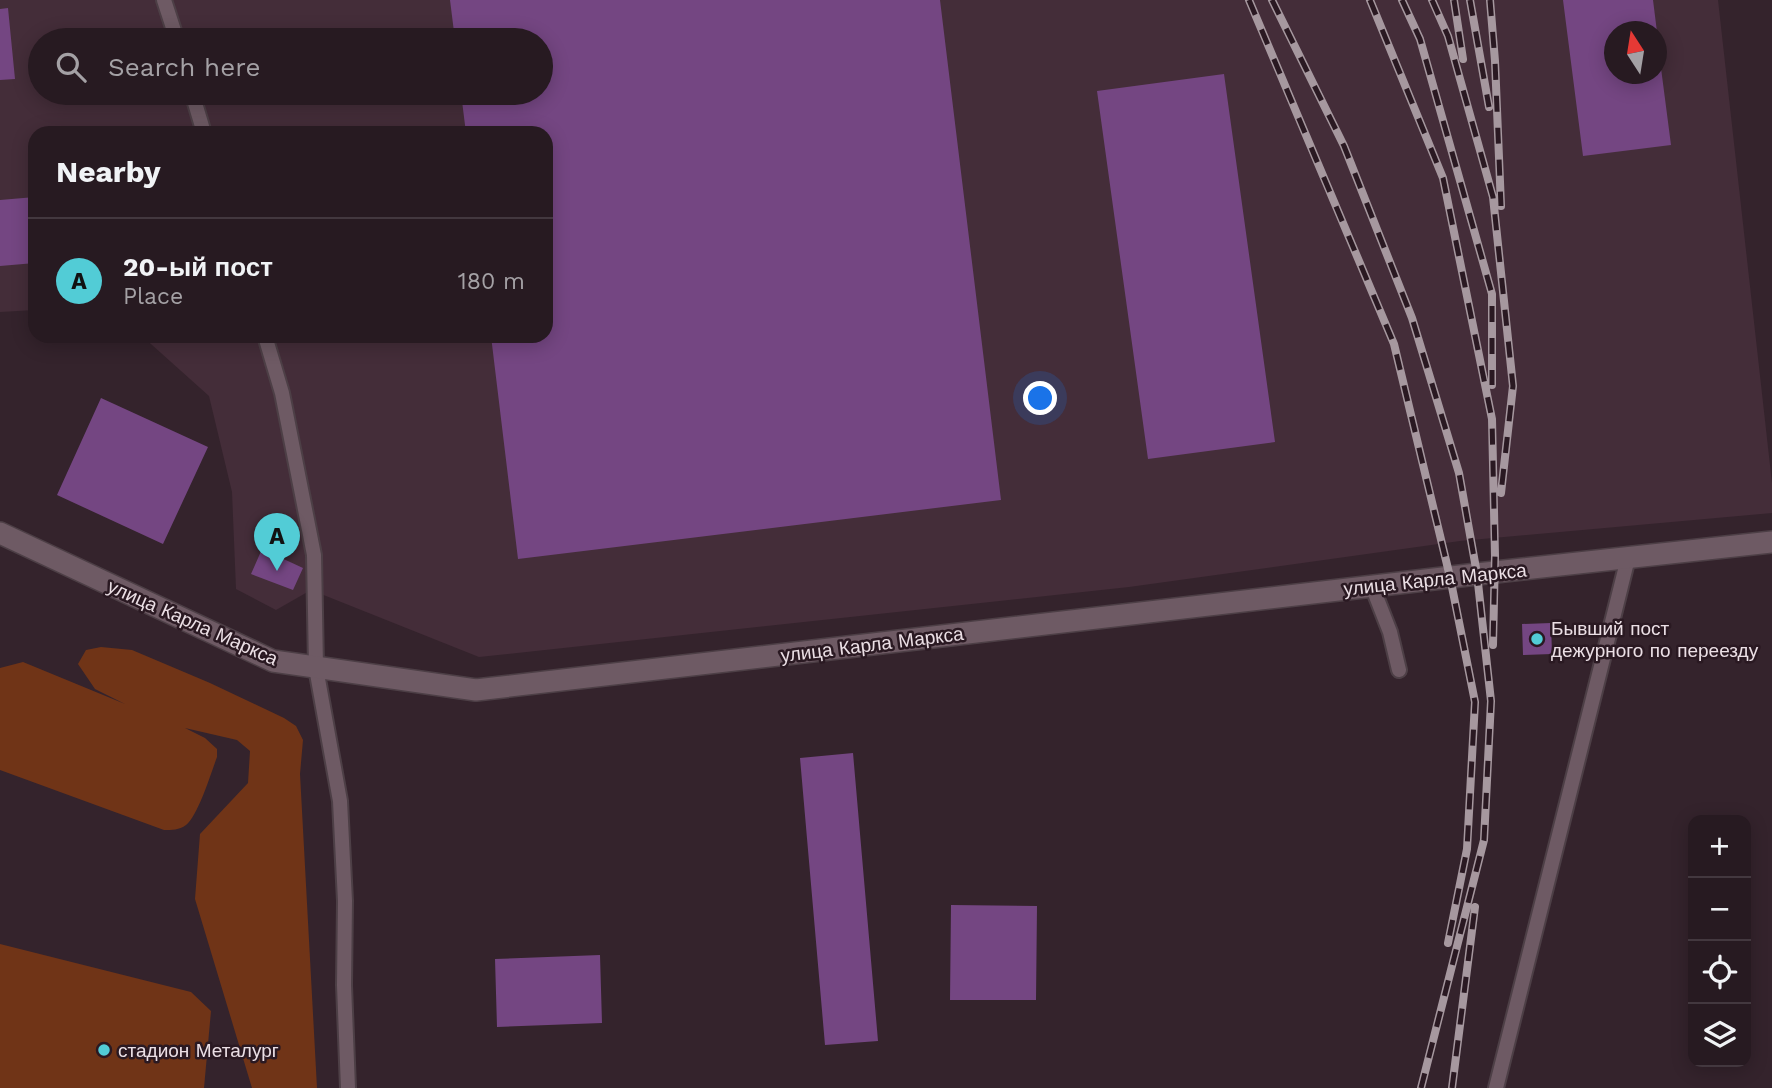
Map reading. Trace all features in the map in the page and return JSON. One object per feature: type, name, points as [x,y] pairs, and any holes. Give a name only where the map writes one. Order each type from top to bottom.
[{"type":"street","name":"улица Карла Маркса","points":[[0,533],[273,661],[476,690],[1772,542]]},
{"type":"lane","points":[[164,0],[173,28]]},
{"type":"lane","points":[[196,105],[202,126]]},
{"type":"lane","points":[[267,343],[282,393],[314,555],[316,668],[340,801],[345,901],[344,985],[348,1088]]},
{"type":"lane","points":[[1496,1088],[1629,558]]},
{"type":"lane","points":[[1372,586],[1390,632],[1398,670]]},
{"type":"shaded area","points":[[0,0],[1718,0],[1772,483],[1772,513],[1460,541],[1129,587],[479,657],[311,590],[276,610],[236,589],[232,492],[209,396],[150,343],[553,343],[553,126],[28,126],[28,310],[0,312]]},
{"type":"shaded area","points":[[101,647],[132,650],[210,683],[284,718],[296,726],[303,740],[300,774],[317,1088],[252,1088],[195,899],[200,834],[248,783],[250,751],[237,740],[185,728],[205,738],[217,749],[217,757],[191,820],[181,828],[173,830],[164,830],[0,770],[0,668],[23,662],[125,704],[95,689],[78,664],[86,650]]},
{"type":"shaded area","name":"стадион Металург","points":[[0,944],[191,992],[211,1011],[204,1088],[0,1088]]},
{"type":"building","points":[[450,0],[940,0],[1001,500],[518,559],[492,343],[553,343],[553,126],[465,126],[462,105],[553,105],[553,28],[454,28]]},
{"type":"building","points":[[1563,0],[1653,0],[1656,21],[1604,21],[1604,84],[1663,84],[1671,145],[1583,156]]},
{"type":"building","points":[[8,8],[15,79],[0,80],[0,9]]},
{"type":"building","points":[[1224,74],[1275,442],[1148,459],[1097,91]]},
{"type":"building","points":[[28,198],[28,264],[0,266],[0,200]]},
{"type":"building","points":[[101,398],[208,447],[163,544],[57,495]]},
{"type":"building","points":[[262,549],[303,568],[293,590],[251,574]]},
{"type":"building","name":"Бывший пост дежурного по переезду","points":[[1551,623],[1552,654],[1523,655],[1522,624]]},
{"type":"building","points":[[853,753],[878,1041],[825,1045],[800,758]]},
{"type":"building","points":[[951,905],[1037,906],[1036,1000],[950,1000]]},
{"type":"building","points":[[600,955],[602,1023],[497,1027],[495,959]]},
{"type":"railway","points":[[1249,0],[1394,344],[1450,577],[1475,702],[1467,849],[1448,943]]},
{"type":"railway","points":[[1272,0],[1344,146],[1412,318],[1459,473],[1477,574],[1491,701],[1484,840],[1421,1088]]},
{"type":"railway","points":[[1370,0],[1443,178],[1492,419],[1495,556],[1493,645]]},
{"type":"railway","points":[[1402,0],[1420,39],[1492,294],[1492,385]]},
{"type":"railway","points":[[1432,0],[1448,36],[1493,197],[1513,386],[1501,493]]},
{"type":"railway","points":[[1454,0],[1463,59]]},
{"type":"railway","points":[[1470,0],[1489,107]]},
{"type":"railway","points":[[1490,0],[1501,206]]},
{"type":"railway","points":[[1452,1088],[1475,907]]},
{"type":"place","name":"20-ый пост","points":[[277,571]]},
{"type":"place","name":"Бывший пост дежурного по переезду","points":[[1537,639]]},
{"type":"place","name":"стадион Металург","points":[[104,1050]]}]
